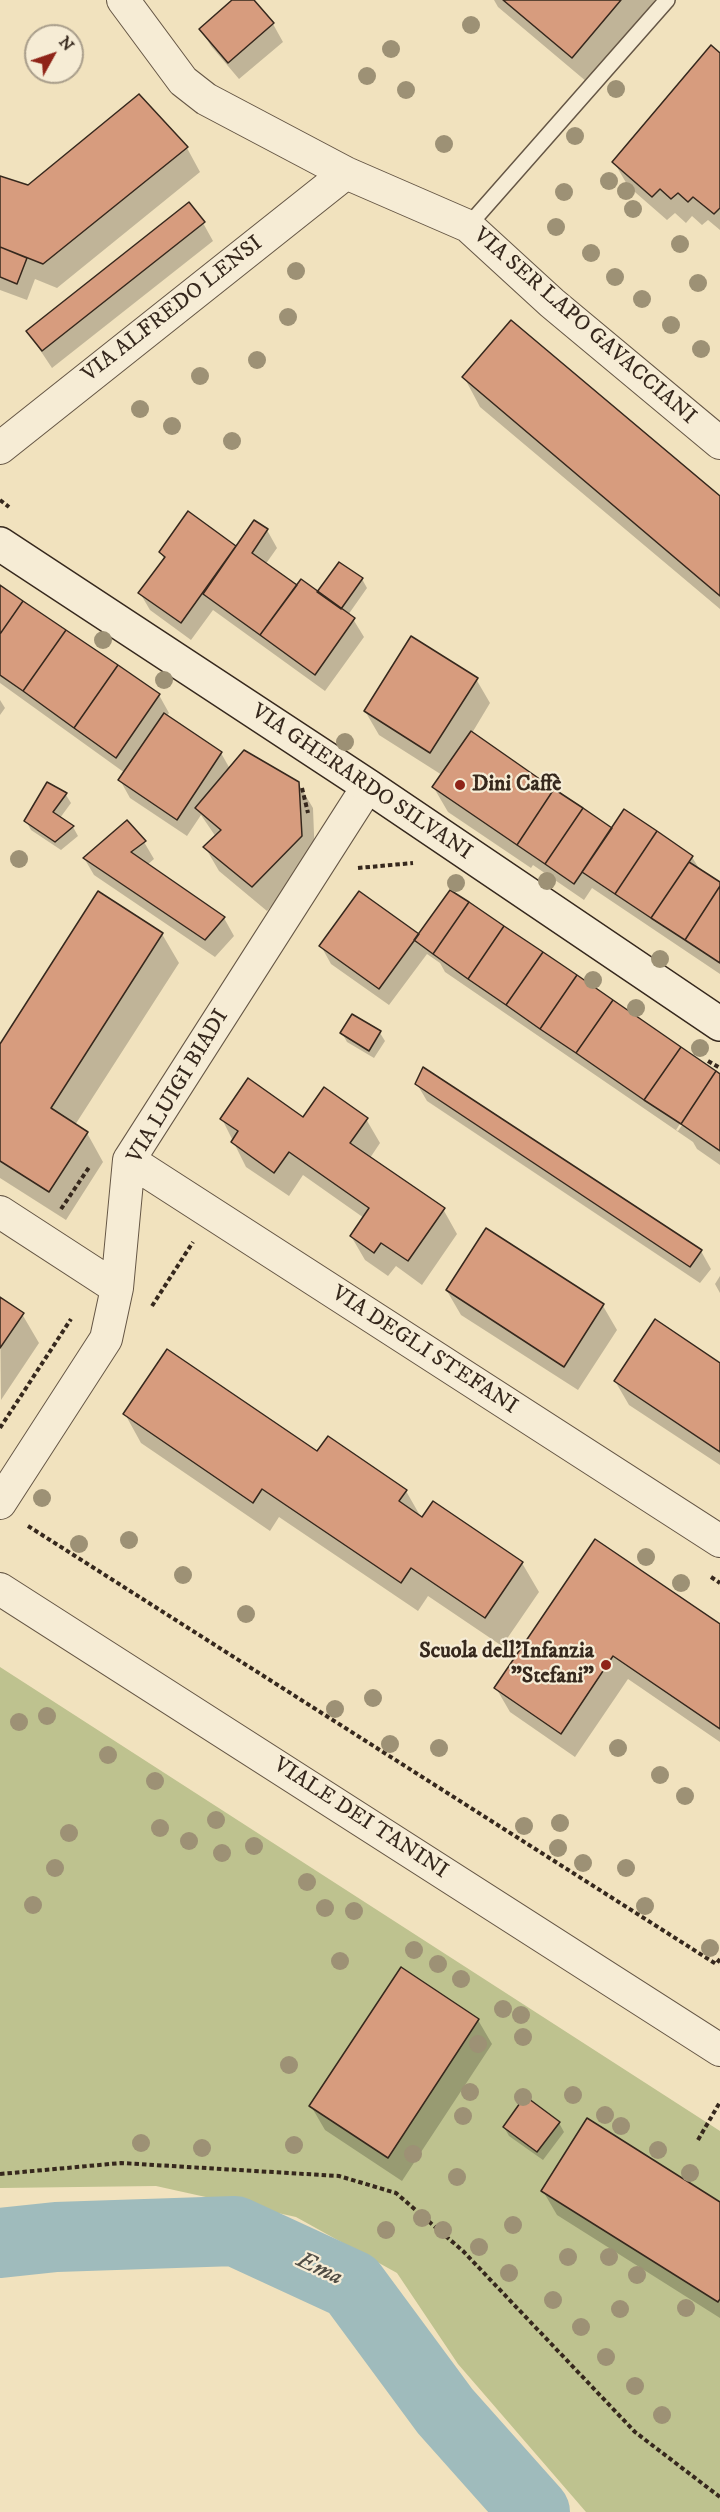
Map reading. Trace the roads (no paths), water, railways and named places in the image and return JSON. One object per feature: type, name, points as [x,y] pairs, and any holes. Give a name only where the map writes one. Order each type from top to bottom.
[{"type":"main road","name":"VIA GHERARDO SILVANI","points":[[0,544],[368,786],[720,1024]]},
{"type":"street","name":"VIA SER LAPO GAVACCIANI","points":[[123,0],[183,81],[206,99],[346,173],[468,226],[552,303],[720,443]]},
{"type":"street","name":"VIA ALFREDO LENSI","points":[[0,448],[346,173]]},
{"type":"street","name":"VIA LUIGI BIADI","points":[[0,1503],[106,1339],[117,1288],[129,1161],[368,786]]},
{"type":"street","name":"VIA DEGLI STEFANI","points":[[129,1161],[720,1541]]},
{"type":"street","points":[[0,1212],[117,1288]]},
{"type":"street","name":"VIALE DEI TANINI","points":[[0,1589],[715,2037]]},
{"type":"lane","points":[[468,226],[667,0]]},
{"type":"waterway","name":"Ema","points":[[0,2243],[56,2237],[235,2231],[352,2285],[445,2411],[535,2512]]},
{"type":"place","name":"Dini Caffè","points":[[460,785]]},
{"type":"place","name":"Scuola dell'Infanzia \"Stefani\"","points":[[606,1665]]}]
